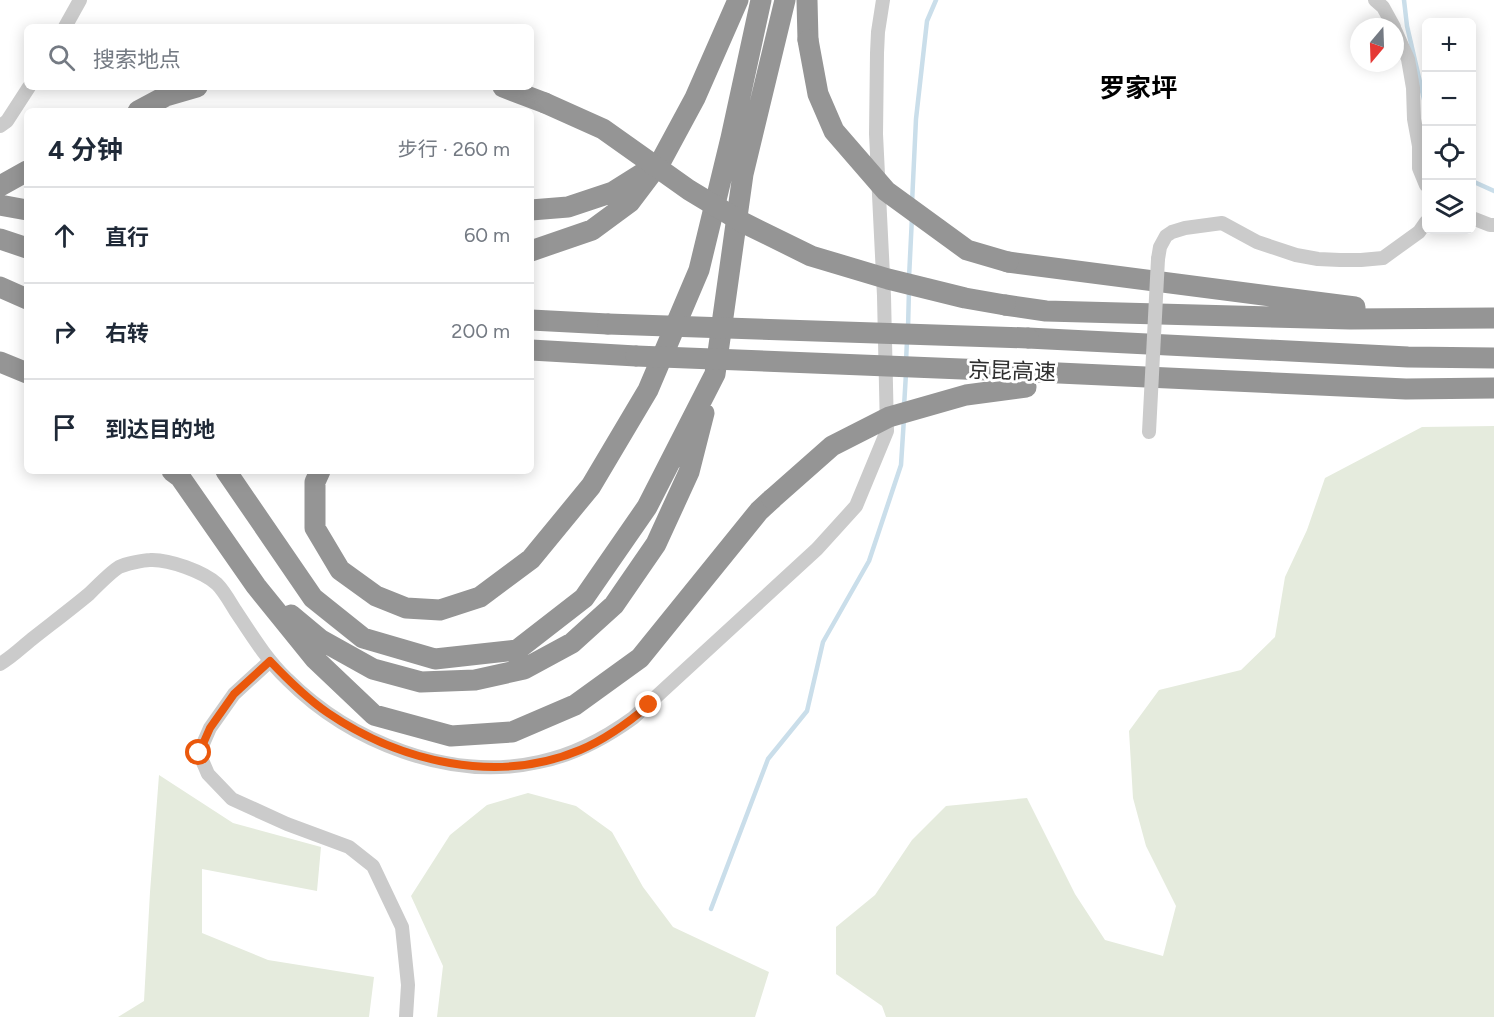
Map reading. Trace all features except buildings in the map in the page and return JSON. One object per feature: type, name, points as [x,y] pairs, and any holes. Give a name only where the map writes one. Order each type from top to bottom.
[{"type":"highway","points":[[534,250],[592,230],[630,202],[661,161],[695,98],[738,0]]},
{"type":"highway","points":[[319,474],[315,482],[315,528],[340,570],[376,596],[406,609],[441,610],[480,597],[531,559],[591,486],[648,390],[699,270],[761,0]]},
{"type":"highway","points":[[256,586],[321,640],[373,669],[421,682],[475,680],[524,669],[572,643],[614,605],[656,544],[689,472],[715,374],[743,174],[785,0]]},
{"type":"highway","points":[[807,0],[808,40],[818,94],[834,131],[886,191],[967,249],[1008,262],[1439,318]]},
{"type":"highway","points":[[144,108],[166,96],[187,90]]},
{"type":"highway","points":[[511,90],[603,129],[689,190],[742,222],[811,256],[888,279],[965,298],[1046,311],[1350,319],[1494,318]]},
{"type":"highway","points":[[534,210],[568,207],[613,192],[661,161]]},
{"type":"highway","points":[[0,186],[24,173]]},
{"type":"highway","points":[[0,205],[24,209]]},
{"type":"highway","points":[[0,239],[24,247]]},
{"type":"highway","points":[[0,278],[24,282]]},
{"type":"highway","points":[[0,287],[24,298]]},
{"type":"highway","name":"京昆高速","points":[[534,320],[1028,338],[1408,357],[1494,358]]},
{"type":"highway","name":"京昆高速","points":[[534,352],[552,351],[1031,380],[1108,376],[1406,389],[1494,388]]},
{"type":"highway","points":[[0,362],[24,372]]},
{"type":"highway","points":[[228,474],[313,598],[363,638],[435,659],[517,650],[584,598],[647,507],[715,374]]},
{"type":"highway","points":[[176,474],[256,586],[315,659],[375,715],[451,736],[512,732],[575,705],[640,658],[759,511],[832,446],[889,417],[966,395],[1031,380]]},
{"type":"street","points":[[67,24],[80,0]]},
{"type":"street","points":[[0,664],[120,567],[152,560],[188,566],[218,584],[270,661],[306,697],[370,738],[417,755],[460,765],[500,767],[539,762],[579,750],[598,741],[633,718],[817,549],[856,506],[887,431],[884,296],[876,134],[878,32],[883,0]]},
{"type":"street","points":[[1375,0],[1383,7],[1389,18]]},
{"type":"street","points":[[1404,50],[1408,59],[1413,88],[1419,168],[1424,180]]},
{"type":"street","points":[[0,126],[8,121],[27,90]]},
{"type":"street","points":[[1476,220],[1494,225]]},
{"type":"street","points":[[1149,432],[1158,253],[1162,242],[1172,232],[1222,223],[1257,242],[1296,255],[1318,259],[1361,260],[1383,258],[1422,228]]},
{"type":"street","points":[[270,661],[234,694],[210,728],[199,753],[208,774],[232,799],[287,824],[349,848],[373,866],[402,927],[408,985],[406,1017]]},
{"type":"shaded area","points":[[1494,426],[1494,1017],[886,1017],[882,1006],[836,974],[836,927],[875,895],[912,840],[946,806],[1027,798],[1075,894],[1105,940],[1163,956],[1176,906],[1146,846],[1133,798],[1129,731],[1159,690],[1241,670],[1275,637],[1285,577],[1307,530],[1325,478],[1422,427]]},
{"type":"shaded area","points":[[159,775],[233,823],[321,847],[317,891],[202,869],[202,933],[268,960],[374,977],[369,1017],[118,1017],[144,1001]]},
{"type":"shaded area","points":[[528,793],[576,806],[612,832],[643,887],[673,927],[769,972],[755,1017],[437,1017],[443,966],[411,896],[450,835],[487,805]]},
{"type":"waterway","points":[[912,203],[916,119],[927,21],[936,0]]},
{"type":"waterway","points":[[1404,0],[1407,26],[1422,91]]},
{"type":"waterway","points":[[1476,183],[1494,191]]},
{"type":"waterway","points":[[909,278],[912,217]]},
{"type":"waterway","points":[[908,329],[909,289]]},
{"type":"waterway","points":[[906,362],[907,340]]},
{"type":"waterway","points":[[904,407],[906,373]]},
{"type":"waterway","points":[[711,909],[768,759],[807,711],[823,642],[869,561],[901,465],[904,418]]},
{"type":"district","name":"罗家坪","points":[[1138,88]]},
{"type":"route","points":[[199,753],[210,728],[234,694],[270,661],[306,697],[348,726],[393,747],[460,765],[520,766],[560,757],[616,731],[649,705]]}]
